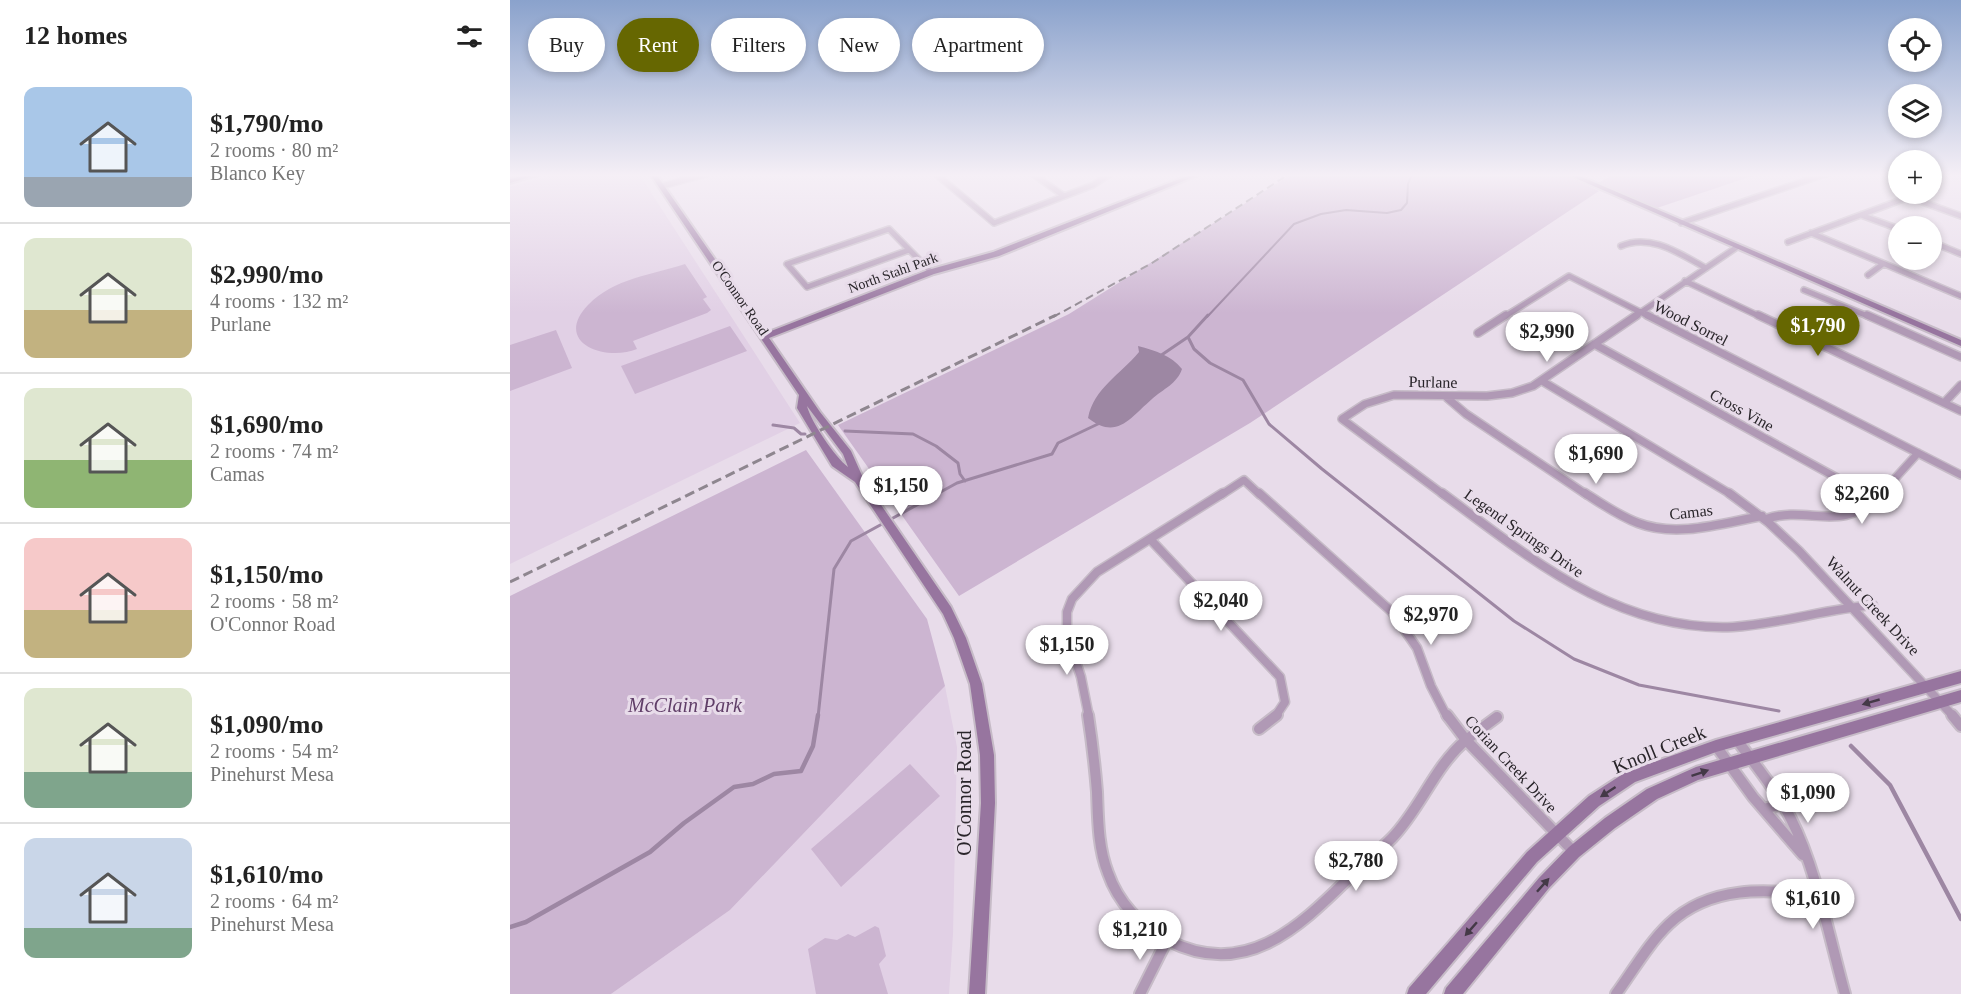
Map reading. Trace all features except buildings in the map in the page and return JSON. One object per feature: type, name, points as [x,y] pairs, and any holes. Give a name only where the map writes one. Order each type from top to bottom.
[{"type":"main road","name":"O'Connor Road","points":[[686,220],[814,409],[848,453],[859,481],[948,610],[973,672],[982,711],[987,755],[988,803],[977,994]]},
{"type":"main road","name":"North Stahl Park","points":[[766,336],[931,272],[996,254],[1081,220]]},
{"type":"main road","points":[[1675,220],[1961,343]]},
{"type":"main road","name":"O'Connor Road","points":[[804,394],[802,408],[804,413],[836,463],[859,481]]},
{"type":"main road","name":"Knoll Creek","points":[[1415,994],[1532,857],[1594,801],[1631,777],[1716,746],[1961,677]]},
{"type":"main road","name":"Knoll Creek","points":[[1452,994],[1544,883],[1574,852],[1652,794],[1696,774],[1961,696]]},
{"type":"street","points":[[1681,223],[1689,220]]},
{"type":"street","points":[[1788,242],[1846,220]]},
{"type":"street","points":[[909,250],[807,287],[787,264],[889,228],[931,272]]},
{"type":"street","points":[[1811,233],[1961,296]]},
{"type":"street","points":[[1621,246],[1632,241],[1646,242],[1706,268]]},
{"type":"street","points":[[1942,246],[1961,254]]},
{"type":"street","name":"Purlane","points":[[1342,419],[1377,399],[1416,394],[1500,395],[1542,381],[1737,247]]},
{"type":"street","points":[[1868,275],[1883,264]]},
{"type":"street","name":"Wood Sorrel","points":[[1478,333],[1569,276],[1961,475]]},
{"type":"street","points":[[1685,281],[1961,411]]},
{"type":"street","points":[[1804,290],[1818,294],[1961,357]]},
{"type":"street","name":"Cross Vine","points":[[1594,344],[1876,499]]},
{"type":"street","name":"Walnut Creek Drive","points":[[1542,381],[1764,518],[1796,546],[1942,702],[1961,726]]},
{"type":"street","points":[[1944,403],[1961,385]]},
{"type":"street","name":"Camas","points":[[1445,396],[1466,414],[1623,517],[1639,524],[1672,530],[1764,518],[1777,514],[1826,519],[1849,517],[1862,511],[1876,499],[1918,453]]},
{"type":"street","name":"Legend Springs Drive","points":[[1342,419],[1545,570],[1605,603],[1650,617],[1716,627],[1762,623],[1852,606],[1873,605]]},
{"type":"street","name":"Corian Creek Drive","points":[[1150,539],[1244,480],[1392,612],[1417,648],[1439,702],[1465,740],[1574,852]]},
{"type":"street","points":[[1259,729],[1278,717],[1285,706],[1286,690],[1281,676],[1150,539],[1083,583],[1072,598],[1065,622],[1091,722],[1100,847],[1107,874],[1128,909],[1149,929],[1167,940],[1201,952],[1230,953],[1259,948],[1297,929],[1405,823],[1420,804],[1441,766],[1465,740],[1497,717]]},
{"type":"street","points":[[1737,740],[1792,820],[1818,895],[1845,994]]},
{"type":"street","points":[[1716,746],[1764,809],[1806,858]]},
{"type":"street","points":[[1764,809],[1782,804]]},
{"type":"street","points":[[1616,994],[1669,924],[1684,911],[1715,896],[1753,890],[1781,890],[1818,895]]},
{"type":"street","points":[[1140,994],[1167,940]]},
{"type":"shaded area","points":[[510,220],[669,220],[800,423],[510,564]]},
{"type":"shaded area","points":[[1138,346],[1173,360],[1182,369],[1180,374],[1123,424],[1115,427],[1098,425],[1088,418],[1091,407],[1102,390],[1139,352]]},
{"type":"shaded area","points":[[945,686],[957,747],[953,934],[949,994],[611,994],[730,910]]},
{"type":"green space","points":[[1218,220],[1555,220],[1250,423],[959,596],[838,425],[1069,314]]},
{"type":"green space","points":[[685,264],[707,297],[703,299],[711,310],[707,313],[633,341],[637,349],[625,352],[598,351],[587,346],[580,339],[576,330],[578,318],[598,296],[634,278]]},
{"type":"green space","points":[[730,326],[747,351],[635,394],[621,366]]},
{"type":"green space","points":[[556,330],[572,368],[510,391],[510,345]]},
{"type":"green space","name":"McClain Park","points":[[806,450],[927,619],[945,686],[730,910],[611,994],[510,994],[510,596]]},
{"type":"green space","points":[[910,764],[940,796],[841,887],[811,849]]},
{"type":"green space","points":[[875,926],[879,928],[886,956],[879,964],[888,994],[816,994],[808,949],[825,938],[837,940],[848,934],[855,937]]},
{"type":"waterway","points":[[1207,317],[1294,224],[1304,220]]},
{"type":"waterway","points":[[1188,337],[1208,315]]},
{"type":"waterway","points":[[1160,356],[1188,337]]},
{"type":"waterway","points":[[1188,337],[1194,349],[1210,363],[1243,380],[1269,424],[1322,469],[1514,621],[1574,659],[1639,685],[1779,711]]},
{"type":"waterway","points":[[965,481],[1052,454],[1058,443],[1100,423]]},
{"type":"waterway","points":[[773,425],[794,428],[801,434],[805,434]]},
{"type":"waterway","points":[[845,431],[913,434],[936,446],[958,463],[960,474],[965,481]]},
{"type":"waterway","points":[[818,717],[834,569],[851,541],[965,481]]},
{"type":"waterway","points":[[510,927],[526,922],[650,852],[684,823],[734,787],[753,784],[774,774],[801,771],[813,746],[818,715]]},
{"type":"waterway","points":[[1851,746],[1890,785],[1961,919]]},
{"type":"railway","points":[[1053,317],[1152,263],[1218,220]]},
{"type":"railway","points":[[510,582],[1056,315]]}]
